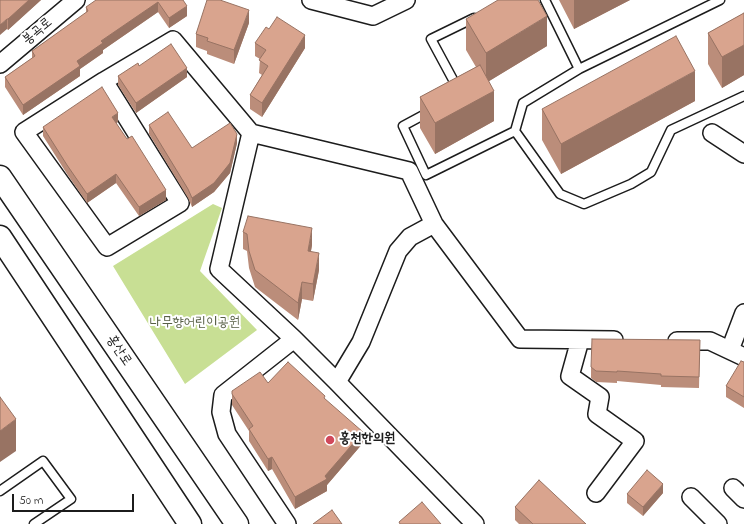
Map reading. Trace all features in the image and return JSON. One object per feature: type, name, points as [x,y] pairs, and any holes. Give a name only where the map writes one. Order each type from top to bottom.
[{"type":"street","name":"봉곡로","points":[[0,64],[76,0]]},
{"type":"street","points":[[311,0],[373,16],[406,0]]},
{"type":"street","points":[[104,81],[180,203],[107,247],[24,132],[104,81],[173,40],[251,133],[409,171],[434,224],[520,339],[626,340]]},
{"type":"street","points":[[251,133],[219,269],[294,339],[475,524]]},
{"type":"street","points":[[712,133],[744,154]]},
{"type":"street","name":"홍산로","points":[[0,177],[237,524]]},
{"type":"street","points":[[337,382],[361,342],[398,251],[410,237],[434,224]]},
{"type":"street","points":[[0,237],[190,524]]},
{"type":"street","points":[[664,341],[710,341],[737,353],[744,314]]},
{"type":"street","points":[[287,524],[226,434],[221,412],[223,395],[294,339]]},
{"type":"street","points":[[580,340],[570,376],[600,397],[597,414],[635,441],[596,493]]},
{"type":"street","points":[[691,497],[718,524]]},
{"type":"lane","points":[[545,0],[578,69]]},
{"type":"lane","points":[[436,109],[403,126],[426,175],[515,131],[523,103],[578,69],[720,0]]},
{"type":"lane","points":[[455,98],[462,95],[432,39],[481,14]]},
{"type":"lane","points":[[515,131],[560,194],[584,204],[631,184],[652,172],[671,130],[744,96]]},
{"type":"lane","points":[[0,491],[43,461],[71,499],[34,524]]},
{"type":"green space","name":"나무향어린이공원","points":[[213,204],[222,208],[200,271],[257,330],[185,384],[113,266]]},
{"type":"building","points":[[0,0],[29,0],[0,25]]},
{"type":"building","points":[[96,0],[183,0],[187,6],[169,18],[158,2],[101,41],[103,43],[77,61],[80,66],[23,105],[5,77],[35,56],[32,51],[88,11],[86,7]]},
{"type":"building","points":[[207,0],[220,0],[249,10],[234,50],[207,41],[208,38],[196,34]]},
{"type":"building","points":[[498,0],[538,0],[547,16],[486,53],[466,19]]},
{"type":"building","points":[[744,13],[744,45],[722,57],[708,33]]},
{"type":"building","points":[[277,17],[305,35],[262,103],[250,95],[268,66],[259,60],[266,50],[255,43],[266,27],[269,29]]},
{"type":"building","points":[[676,36],[695,71],[561,144],[542,109]]},
{"type":"building","points":[[171,44],[187,68],[136,103],[118,76],[138,63],[139,66]]},
{"type":"building","points":[[480,65],[494,91],[435,123],[420,97]]},
{"type":"building","points":[[102,87],[118,113],[112,117],[127,139],[132,136],[166,190],[139,207],[116,174],[87,194],[43,127]]},
{"type":"building","points":[[168,112],[192,148],[230,123],[237,134],[230,163],[214,183],[192,198],[149,125]]},
{"type":"building","points":[[248,216],[312,228],[308,251],[319,253],[313,284],[302,282],[298,303],[255,270],[249,251],[247,234],[243,232]]},
{"type":"building","points":[[592,339],[700,340],[699,377],[661,376],[661,374],[617,371],[596,371],[591,367]]},
{"type":"building","points":[[741,361],[744,362],[744,397],[726,386]]},
{"type":"building","points":[[288,362],[325,396],[324,398],[363,432],[325,476],[327,479],[295,497],[272,457],[268,459],[249,429],[253,426],[232,394],[232,391],[260,372],[268,383]]},
{"type":"building","points":[[0,397],[16,419],[0,431]]},
{"type":"building","points":[[647,470],[663,484],[643,507],[627,494]]},
{"type":"building","points":[[539,480],[586,524],[533,524],[515,507]]},
{"type":"building","points":[[422,502],[441,524],[400,524],[399,522]]},
{"type":"building","points":[[332,510],[342,524],[313,524]]},
{"type":"place","name":"홍천한의원","points":[[330,440]]}]
